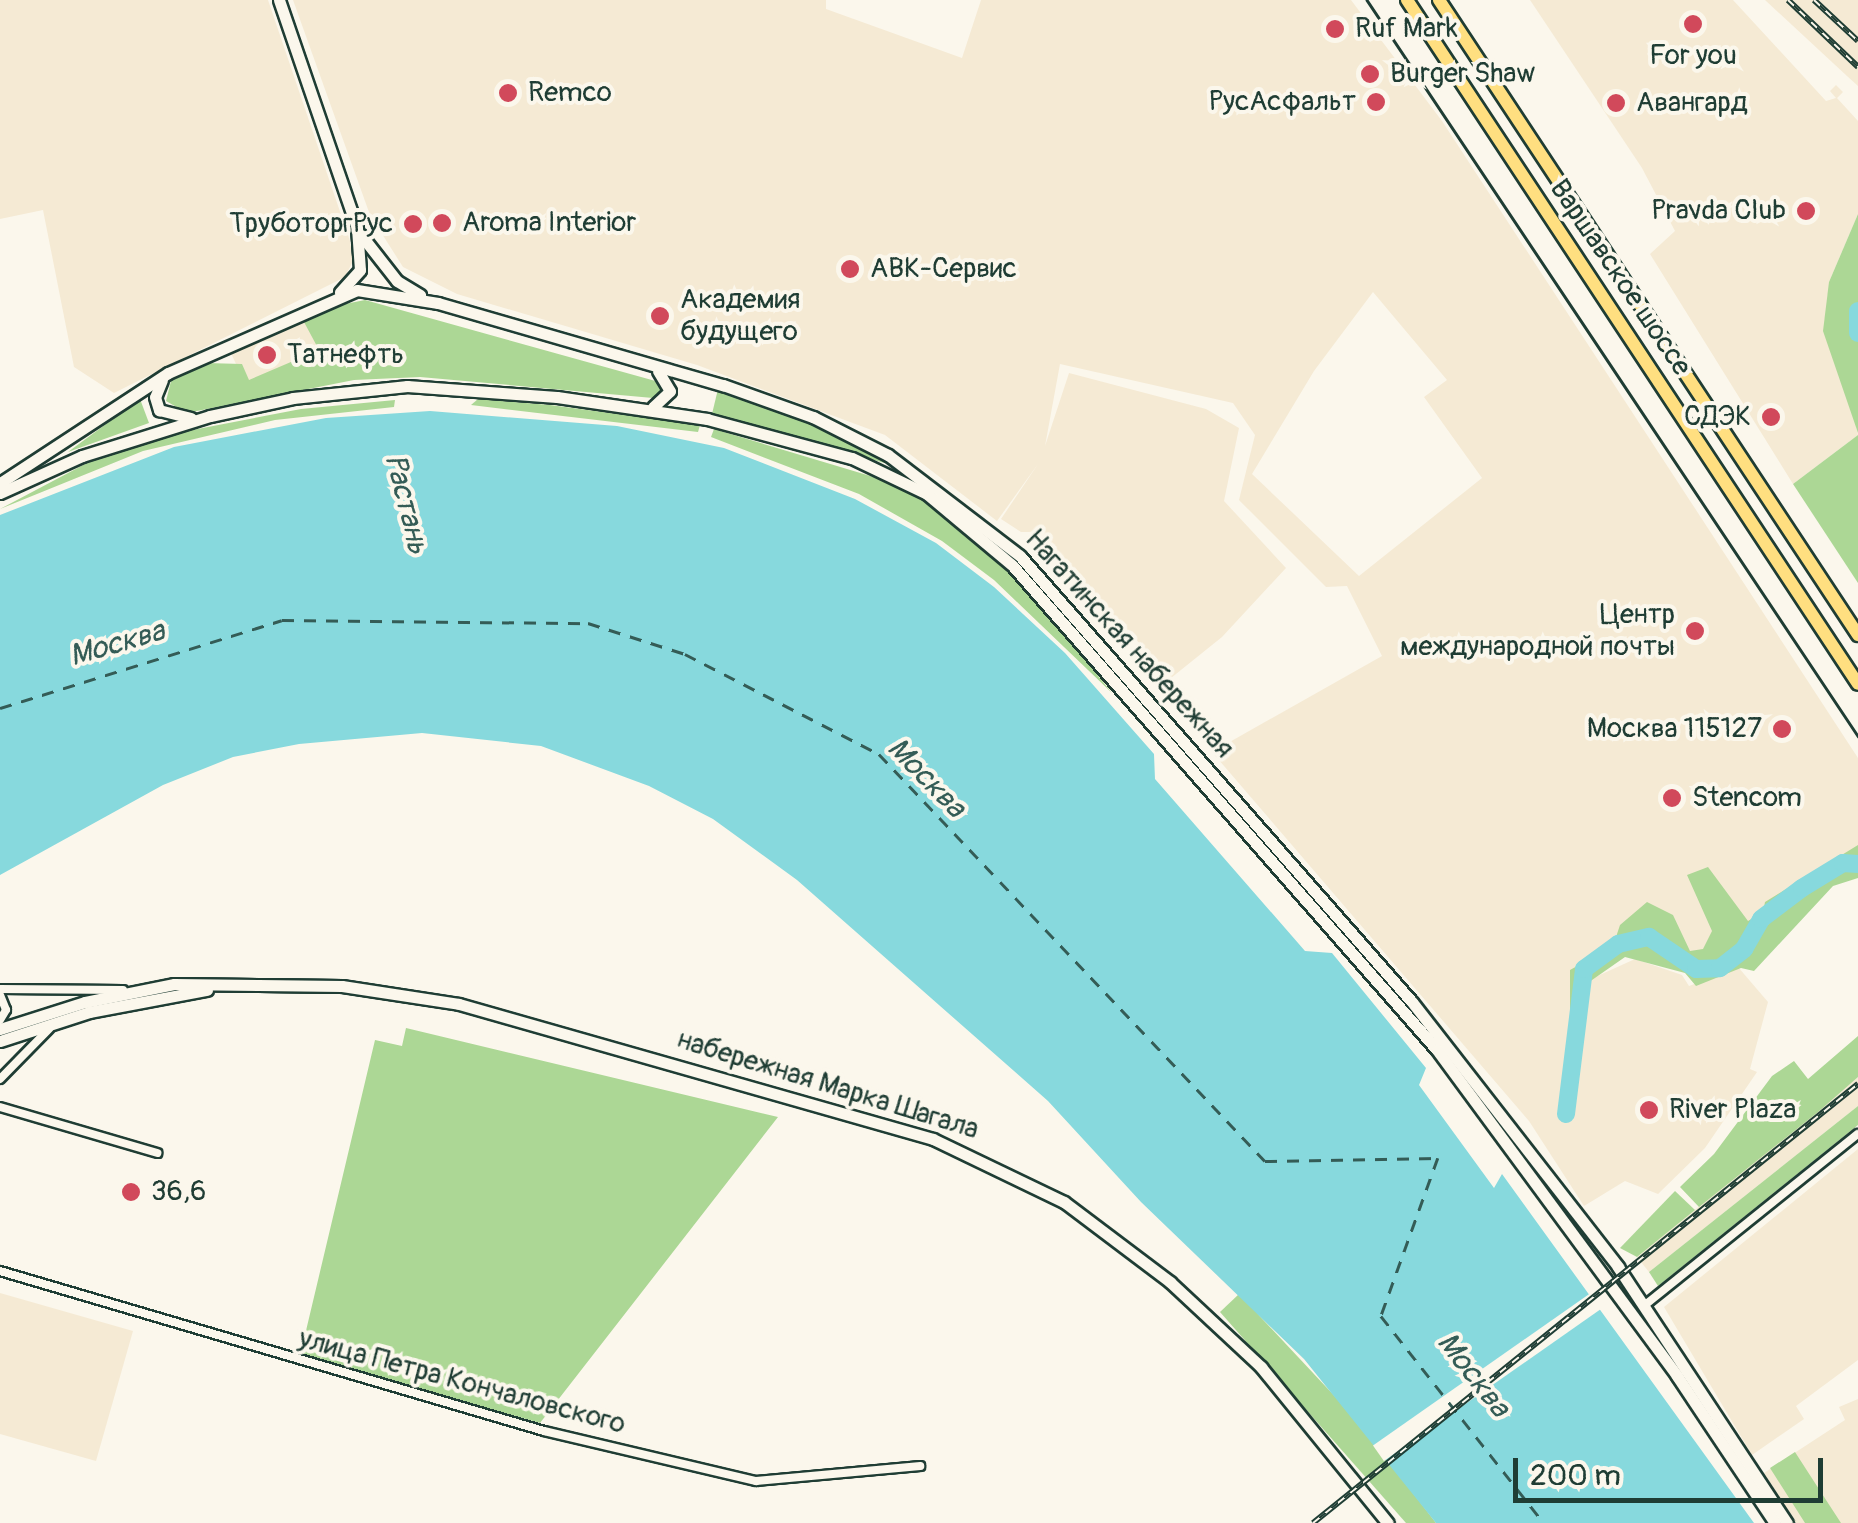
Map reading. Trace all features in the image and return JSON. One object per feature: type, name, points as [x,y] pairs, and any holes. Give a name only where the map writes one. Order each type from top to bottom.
[{"type":"main road","points":[[279,0],[357,228],[360,270],[336,294]]},
{"type":"main road","name":"Варшавское шоссе","points":[[1408,0],[1858,684]]},
{"type":"main road","name":"Варшавское шоссе","points":[[1439,0],[1858,634]]},
{"type":"main road","points":[[357,228],[397,280],[438,303]]},
{"type":"main road","name":"Нагатинская набережная","points":[[0,484],[168,373],[336,294],[377,290],[438,303],[774,402],[861,440],[912,470],[1020,556],[1427,1020],[1646,1305],[1787,1523]]},
{"type":"main road","points":[[649,408],[664,403],[670,391],[667,377],[652,368]]},
{"type":"main road","points":[[168,373],[156,390],[159,410],[173,417],[210,416]]},
{"type":"main road","name":"Нагатинская набережная","points":[[0,493],[82,456],[210,416],[310,396],[407,386],[649,408],[852,458],[926,494],[978,532],[1422,1032],[1775,1523]]},
{"type":"main road","name":"набережная Марка Шагала","points":[[0,1041],[64,1019],[236,984]]},
{"type":"main road","name":"набережная Марка Шагала","points":[[0,1029],[133,991],[236,984],[342,986],[459,1004],[897,1127],[998,1166],[1106,1230],[1198,1308],[1307,1419],[1388,1523]]},
{"type":"street","points":[[0,1020],[6,1010],[0,992],[133,991]]},
{"type":"street","points":[[0,1079],[24,1048],[64,1019]]},
{"type":"street","points":[[0,1108],[157,1153]]},
{"type":"street","points":[[1646,1305],[1858,1134]]},
{"type":"street","name":"улица Петра Кончаловского","points":[[0,1272],[544,1431],[756,1481],[920,1466]]},
{"type":"shaded area","points":[[0,0],[268,0],[350,241],[353,261],[345,277],[114,393],[74,367],[43,210],[0,219]]},
{"type":"shaded area","points":[[293,0],[826,0],[826,9],[962,58],[981,0],[1351,0],[1442,121],[1858,758],[1858,849],[1697,958],[1648,924],[1577,969],[1563,1115],[1570,1117],[1583,988],[1591,979],[1635,959],[1682,975],[1689,986],[1738,967],[1768,1002],[1750,1069],[1757,1072],[1705,1148],[1658,1194],[1625,1181],[1584,1206],[1529,1121],[1212,752],[1382,656],[1347,586],[1326,587],[1239,500],[1255,435],[1233,403],[1060,364],[1045,446],[1069,373],[1206,409],[1239,428],[1224,501],[1286,568],[1222,637],[1171,678],[1038,532],[1021,532],[1001,519],[1038,464],[997,521],[885,435],[697,365],[457,294],[403,267],[370,215]],"holes":[[[1373,292],[1447,380],[1424,397],[1482,478],[1359,576],[1252,474],[1314,371]]]},
{"type":"shaded area","points":[[1530,0],[1733,0],[1826,101],[1836,98],[1830,91],[1836,85],[1843,92],[1837,98],[1858,121],[1858,214],[1829,282],[1858,435],[1793,484],[1650,254],[1675,231],[1642,168]]},
{"type":"shaded area","points":[[1765,0],[1858,0],[1858,86],[1847,76]]},
{"type":"shaded area","points":[[312,314],[328,348],[246,386],[230,352]]},
{"type":"shaded area","points":[[1858,1077],[1858,1106],[1649,1272],[1637,1257]]},
{"type":"shaded area","points":[[1858,1149],[1858,1360],[1796,1406],[1804,1419],[1752,1455],[1664,1307]]},
{"type":"shaded area","points":[[0,1293],[133,1331],[96,1461],[0,1434]]},
{"type":"shaded area","points":[[1858,1399],[1858,1523],[1796,1523],[1764,1473],[1845,1420],[1839,1407]]},
{"type":"green space","points":[[1858,214],[1858,433],[1823,331],[1829,282]]},
{"type":"green space","points":[[365,300],[659,382],[662,389],[653,398],[420,377],[354,380],[187,413],[166,401],[171,381],[206,363],[242,364],[249,380],[319,350],[304,322],[330,307]]},
{"type":"green space","points":[[718,389],[828,431],[895,466],[712,414]]},
{"type":"green space","points":[[140,399],[149,423],[68,452]]},
{"type":"green space","points":[[478,399],[700,425],[698,432],[471,405]]},
{"type":"green space","points":[[395,400],[394,407],[275,420],[143,451],[0,509],[87,463],[182,432],[301,409]]},
{"type":"green space","points":[[714,429],[887,481],[924,500],[1025,585],[1112,693],[994,580],[942,541],[859,494],[711,437]]},
{"type":"green space","points":[[1858,435],[1858,583],[1793,484]]},
{"type":"green space","points":[[1858,845],[1858,878],[1833,886],[1754,971],[1741,968],[1696,986],[1685,973],[1625,957],[1582,987],[1580,1044],[1570,1043],[1570,970],[1613,946],[1620,925],[1647,902],[1673,915],[1690,951],[1703,949],[1712,931],[1687,875],[1708,867],[1748,921],[1763,912],[1765,902]]},
{"type":"green space","points":[[406,1028],[778,1117],[540,1423],[300,1356],[375,1040],[402,1046]]},
{"type":"green space","points":[[1858,1036],[1858,1077],[1699,1207],[1680,1187],[1714,1154],[1772,1076],[1794,1061],[1808,1079]]},
{"type":"green space","points":[[1858,1106],[1858,1125],[1658,1286],[1649,1272]]},
{"type":"green space","points":[[1675,1191],[1695,1210],[1637,1257],[1620,1248]]},
{"type":"green space","points":[[1239,1294],[1357,1420],[1436,1523],[1406,1523],[1220,1312]]},
{"type":"green space","points":[[1795,1452],[1841,1523],[1805,1523],[1770,1468]]},
{"type":"water","points":[[430,411],[617,426],[724,448],[855,499],[936,543],[994,587],[1065,653],[1154,754],[1155,779],[1305,951],[1332,953],[1426,1068],[1419,1085],[1494,1188],[1502,1174],[1754,1523],[1436,1523],[1304,1359],[1141,1202],[1048,1101],[797,880],[713,819],[649,786],[541,746],[422,733],[299,744],[233,757],[163,785],[0,875],[0,515],[174,447],[326,418]]},
{"type":"pier","points":[[1595,1290],[1606,1306],[1384,1461],[1373,1445]]},
{"type":"waterway","points":[[1858,311],[1858,333]]},
{"type":"waterway","points":[[1566,1114],[1584,969],[1618,944],[1649,937],[1696,969],[1720,968],[1744,949],[1761,919],[1802,888],[1843,863],[1858,864]]},
{"type":"ferry route","points":[[0,708],[282,620],[588,623],[685,654],[879,754],[1265,1161],[1438,1158],[1381,1316],[1544,1523]]},
{"type":"tram line","points":[[1367,0],[1858,736]]},
{"type":"railway","points":[[1788,0],[1858,67]]},
{"type":"railway","points":[[1814,0],[1858,41]]},
{"type":"railway","points":[[1313,1523],[1858,1084]]},
{"type":"place","name":"For you","points":[[1693,24]]},
{"type":"place","name":"Ruf Mark","points":[[1335,29]]},
{"type":"place","name":"Burger Shaw","points":[[1370,74]]},
{"type":"place","name":"Remco","points":[[508,93]]},
{"type":"place","name":"РусАсфальт","points":[[1376,102]]},
{"type":"place","name":"Авангард","points":[[1616,103]]},
{"type":"place","name":"Pravda Club","points":[[1806,211]]},
{"type":"place","name":"Aroma Interior","points":[[442,223]]},
{"type":"place","name":"ТруботоргРус","points":[[413,224]]},
{"type":"place","name":"АВК-Сервис","points":[[850,269]]},
{"type":"place","name":"Академия будущего","points":[[660,316]]},
{"type":"place","name":"Татнефть","points":[[267,355]]},
{"type":"place","name":"СДЭК","points":[[1771,417]]},
{"type":"place","name":"Центр международной почты","points":[[1695,631]]},
{"type":"place","name":"Москва 115127","points":[[1782,729]]},
{"type":"place","name":"Stencom","points":[[1672,798]]},
{"type":"place","name":"River Plaza","points":[[1649,1110]]},
{"type":"place","name":"36,6","points":[[131,1192]]},
{"type":"water label","name":"Растань","points":[[406,504]]},
{"type":"water label","name":"Москва","points":[[117,644]]},
{"type":"water label","name":"Москва","points":[[926,778]]},
{"type":"water label","name":"Москва","points":[[1473,1375]]}]
